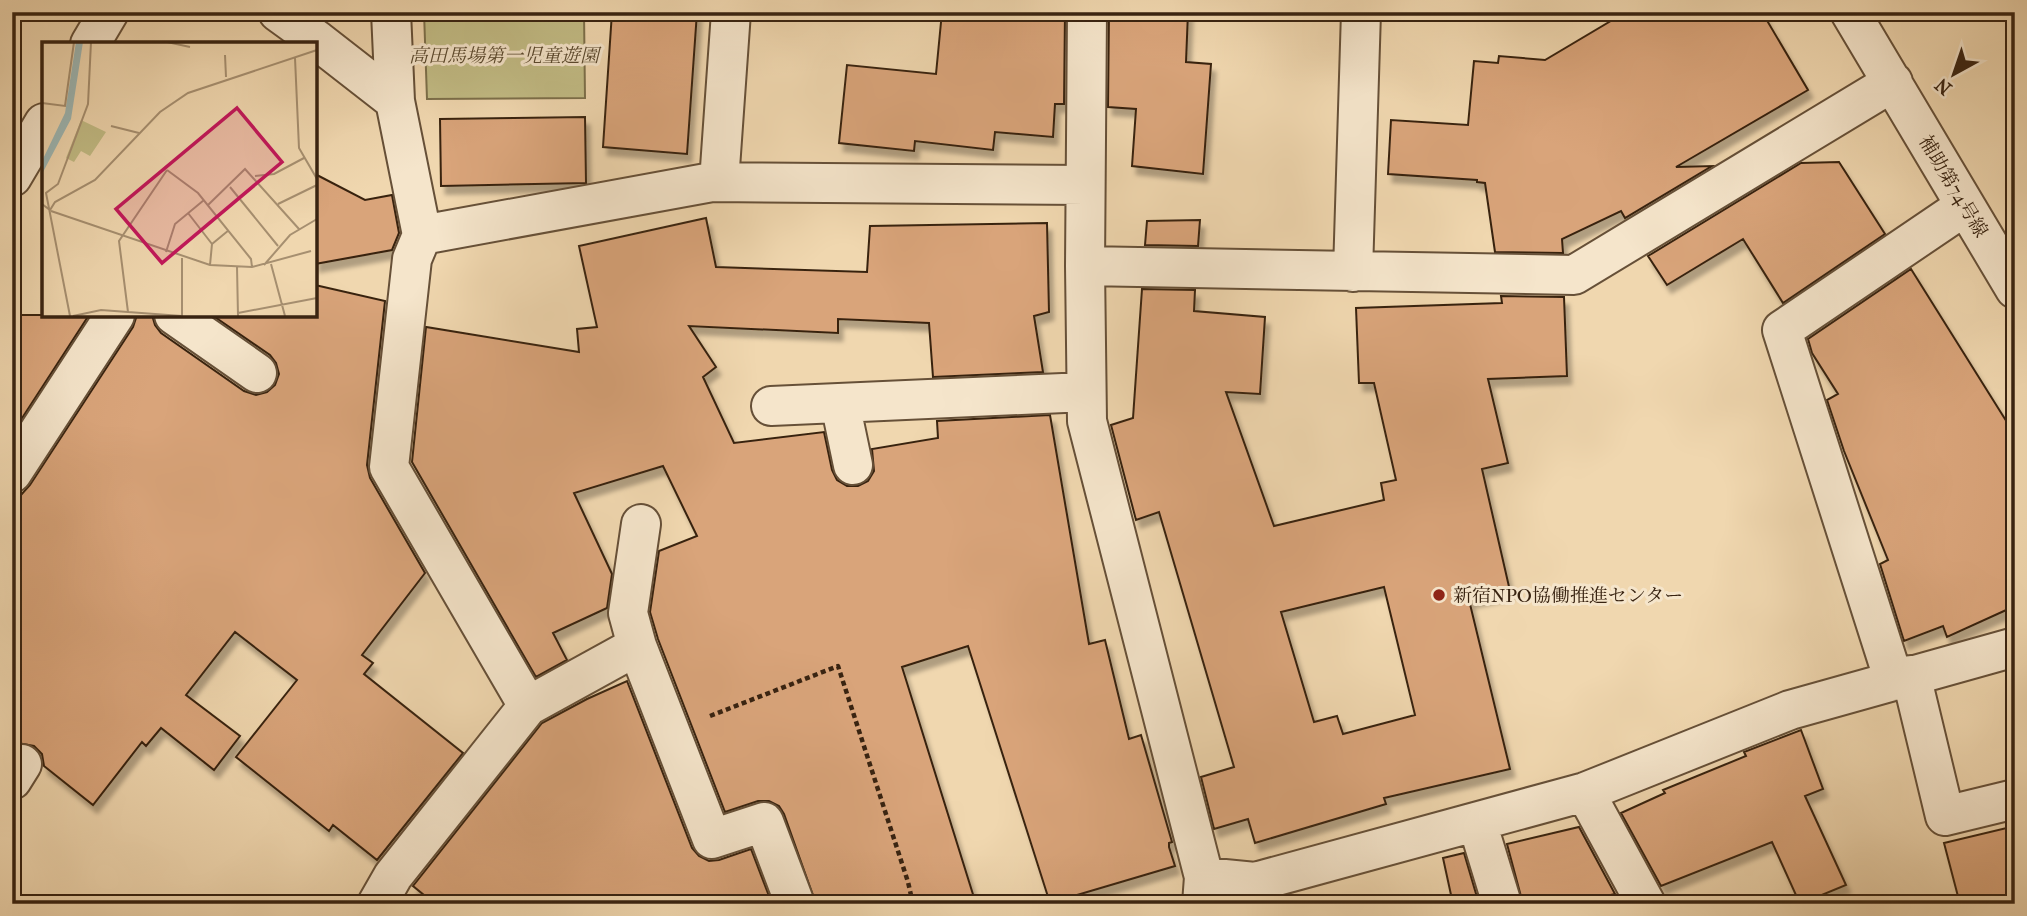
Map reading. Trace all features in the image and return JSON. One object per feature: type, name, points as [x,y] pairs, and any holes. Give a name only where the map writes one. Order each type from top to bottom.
[{"type":"street","points":[[91,42],[109,12]]},
{"type":"street","points":[[391,12],[394,101],[422,235],[412,259],[389,467],[528,706]]},
{"type":"street","points":[[719,182],[731,12]]},
{"type":"street","points":[[1087,12],[1084,266],[1087,421],[1203,890],[1255,883],[1585,792],[1790,710],[2015,647]]},
{"type":"street","points":[[1353,271],[1361,12]]},
{"type":"street","name":"補助第74号線","points":[[1850,12],[2015,289]]},
{"type":"street","points":[[294,29],[312,42]]},
{"type":"street","points":[[317,46],[394,101]]},
{"type":"street","points":[[1084,266],[1574,275],[1893,82]]},
{"type":"street","points":[[12,177],[42,126]]},
{"type":"street","points":[[422,235],[712,182],[1085,185]]},
{"type":"street","points":[[1965,206],[1782,330],[1902,678],[1945,816],[2015,799]]},
{"type":"street","points":[[12,473],[114,317]]},
{"type":"street","points":[[177,317],[257,373]]},
{"type":"street","points":[[771,406],[1086,392]]},
{"type":"street","points":[[840,403],[853,466]]},
{"type":"street","points":[[641,524],[628,612],[636,646],[712,839],[764,822],[794,904]]},
{"type":"street","points":[[394,897],[528,706],[636,646]]},
{"type":"street","points":[[1585,792],[1646,904]]},
{"type":"street","points":[[1477,822],[1502,904]]},
{"type":"path","points":[[670,732],[838,666],[913,904]]},
{"type":"green space","name":"高田馬場第一児童遊園","points":[[424,12],[584,12],[585,98],[427,99]]},
{"type":"building","points":[[612,12],[697,12],[687,154],[603,147]]},
{"type":"building","points":[[942,12],[1065,12],[1064,104],[1055,104],[1053,137],[995,132],[993,150],[915,141],[914,151],[839,143],[847,65],[936,74]]},
{"type":"building","points":[[1109,12],[1188,12],[1186,62],[1211,64],[1203,174],[1132,166],[1136,109],[1108,107]]},
{"type":"building","points":[[1626,12],[1762,12],[1808,90],[1676,167],[1712,166],[1625,218],[1621,211],[1562,239],[1563,253],[1495,252],[1485,183],[1477,180],[1388,174],[1391,120],[1468,125],[1474,61],[1498,63],[1499,56],[1545,60]]},
{"type":"building","points":[[585,117],[586,183],[441,186],[440,119]]},
{"type":"building","points":[[1839,162],[1885,234],[1783,303],[1743,239],[1667,285],[1648,256],[1801,163]]},
{"type":"building","points":[[317,175],[365,200],[392,195],[399,233],[392,250],[317,264]]},
{"type":"building","points":[[706,218],[716,267],[867,272],[870,226],[1047,223],[1049,312],[1034,316],[1043,372],[933,377],[929,323],[838,319],[838,333],[689,326],[716,367],[703,377],[734,443],[824,432],[832,470],[837,480],[847,486],[858,486],[868,481],[874,471],[872,449],[938,438],[937,421],[1050,415],[1089,644],[1105,640],[1129,739],[1141,735],[1172,842],[1169,847],[1175,866],[1050,903],[968,646],[902,667],[976,904],[816,904],[779,806],[769,801],[758,801],[725,812],[658,639],[650,612],[659,551],[697,536],[663,466],[574,493],[612,574],[607,608],[553,633],[567,660],[536,677],[412,462],[426,327],[579,352],[577,329],[597,327],[579,246]]},
{"type":"building","points":[[1200,220],[1198,246],[1145,245],[1147,221]]},
{"type":"building","points":[[1911,269],[2015,435],[2015,606],[1947,637],[1943,626],[1904,641],[1880,564],[1888,560],[1844,451],[1827,400],[1838,394],[1812,353],[1808,339]]},
{"type":"building","points":[[317,285],[385,301],[367,465],[370,478],[425,573],[362,655],[373,663],[364,674],[463,753],[377,860],[333,825],[329,831],[236,757],[297,680],[235,632],[186,695],[240,736],[214,770],[161,728],[146,746],[142,742],[93,805],[44,766],[42,754],[34,746],[12,742],[12,505],[30,485],[133,327],[136,317],[153,317],[161,333],[244,391],[256,395],[267,392],[275,385],[279,374],[270,355],[215,317],[317,317]]},
{"type":"building","points":[[1142,289],[1195,290],[1194,311],[1265,317],[1260,394],[1226,392],[1274,526],[1384,500],[1381,483],[1396,480],[1374,383],[1359,383],[1356,308],[1502,303],[1501,296],[1564,297],[1567,376],[1488,379],[1508,463],[1482,469],[1510,591],[1469,600],[1510,769],[1384,798],[1386,804],[1255,843],[1248,819],[1214,829],[1201,777],[1234,767],[1159,512],[1136,520],[1111,425],[1133,418]],"holes":[[[1384,587],[1415,715],[1343,734],[1337,716],[1314,722],[1281,612]]]},
{"type":"building","points":[[12,315],[88,317],[13,432]]},
{"type":"building","points":[[627,681],[692,848],[699,856],[709,861],[751,849],[772,904],[435,904],[413,886],[542,723]]},
{"type":"building","points":[[1801,730],[1823,789],[1805,796],[1846,885],[1800,904],[1772,842],[1661,886],[1621,813],[1665,793],[1663,790],[1746,756],[1744,752]]},
{"type":"building","points":[[2015,826],[2015,904],[1960,904],[1944,843]]},
{"type":"building","points":[[1579,827],[1615,894],[1571,904],[1523,904],[1507,844]]},
{"type":"building","points":[[1464,853],[1479,904],[1453,904],[1443,858]]},
{"type":"place","name":"新宿NPO協働推進センター","points":[[1439,595]]}]
